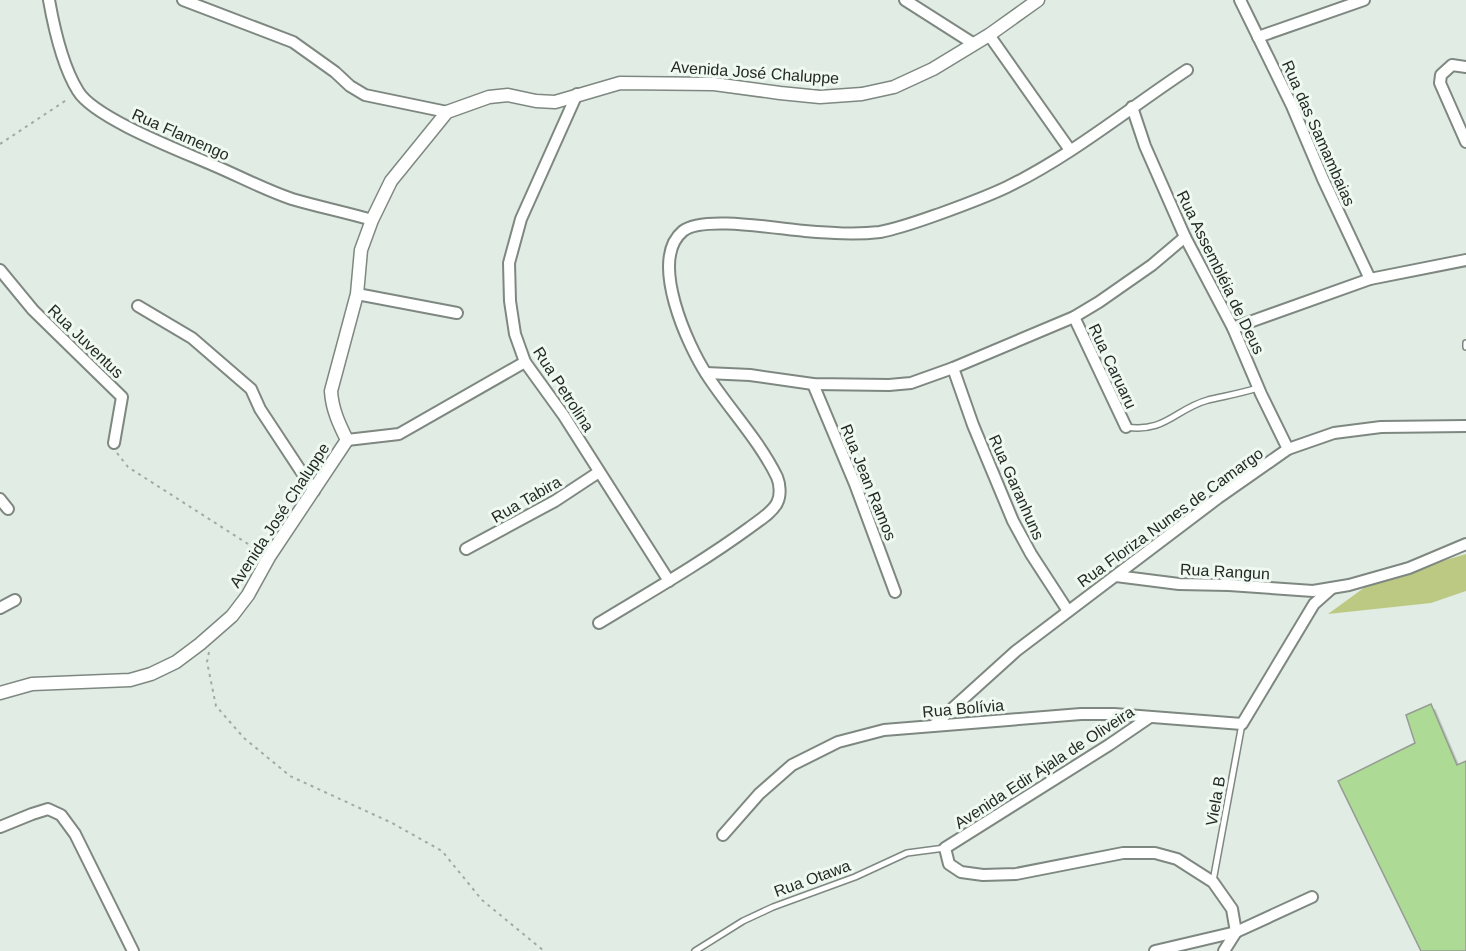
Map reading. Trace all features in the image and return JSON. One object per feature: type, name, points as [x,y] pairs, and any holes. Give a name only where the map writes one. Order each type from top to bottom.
[{"type":"street","name":"Rua Flamengo","points":[[49,0],[55,31],[78,92],[95,108],[115,120],[263,188],[292,199],[372,220]]},
{"type":"street","points":[[183,0],[293,42],[365,95],[447,112]]},
{"type":"street","points":[[906,0],[974,44]]},
{"type":"street","name":"Avenida José Chaluppe","points":[[0,693],[32,684],[130,680],[151,674],[176,662],[232,616],[248,595],[269,557],[347,440],[332,404],[331,391],[357,294],[361,250],[372,220],[391,181],[447,112],[489,97],[508,95],[536,101],[555,102],[620,83],[714,84],[820,97],[862,94],[894,87],[933,69],[989,35],[1038,0]]},
{"type":"street","name":"Rua das Samambaias","points":[[1240,0],[1292,105],[1323,179],[1370,279]]},
{"type":"street","points":[[1258,37],[1365,0]]},
{"type":"street","points":[[989,35],[1070,150]]},
{"type":"street","points":[[1466,67],[1452,65],[1440,75],[1440,83],[1466,142]]},
{"type":"street","points":[[599,623],[727,544],[778,503],[780,492],[778,479],[706,373],[686,334],[672,297],[668,268],[672,247],[683,231],[700,225],[724,224],[844,234],[881,231],[939,214],[1007,187],[1070,150],[1186,69]]},
{"type":"street","name":"Rua Petrolina","points":[[577,94],[521,219],[509,263],[510,301],[515,334],[525,362],[564,416],[669,581]]},
{"type":"street","name":"Rua Assembléia de Deus","points":[[1132,106],[1145,146],[1185,237],[1233,328],[1258,388],[1288,449]]},
{"type":"street","points":[[706,373],[750,375],[813,384],[911,383],[953,368],[1074,317],[1152,265],[1185,237]]},
{"type":"street","points":[[1233,328],[1370,279],[1466,260]]},
{"type":"street","name":"Rua Juventus","points":[[0,270],[33,310],[122,397],[114,443]]},
{"type":"street","points":[[357,294],[457,313]]},
{"type":"street","points":[[138,306],[192,338],[252,389],[260,409],[314,491]]},
{"type":"street","name":"Rua Caruaru","points":[[1074,317],[1126,427]]},
{"type":"street","points":[[347,440],[399,434],[525,362]]},
{"type":"street","name":"Rua Garanhuns","points":[[953,368],[973,425],[1013,521],[1030,555],[1068,611]]},
{"type":"street","name":"Rua Jean Ramos","points":[[813,384],[855,484],[895,592]]},
{"type":"street","name":"Rua Floriza Nunes de Camargo","points":[[933,726],[1016,651],[1218,498],[1288,449],[1334,433],[1381,427],[1466,426]]},
{"type":"street","name":"Rua Tabira","points":[[466,549],[555,501],[599,472]]},
{"type":"street","points":[[0,499],[8,509]]},
{"type":"street","points":[[1242,724],[1314,604],[1332,588],[1409,568],[1466,544]]},
{"type":"street","name":"Rua Rangun","points":[[1116,576],[1179,584],[1313,591],[1332,588]]},
{"type":"street","points":[[0,608],[15,600]]},
{"type":"street","name":"Rua Bolívia","points":[[723,836],[759,794],[792,765],[837,742],[884,730],[1081,714],[1242,724]]},
{"type":"street","name":"Avenida Edir Ajala de Oliveira","points":[[1150,717],[945,848],[949,864],[961,872],[983,875],[1016,874],[1123,853],[1155,853],[1177,859],[1213,882],[1232,909],[1236,932]]},
{"type":"street","points":[[0,827],[48,810],[61,814],[75,834],[133,951]]},
{"type":"street","points":[[1155,951],[1236,932],[1312,897]]},
{"type":"street","points":[[1224,951],[1236,932]]},
{"type":"lane","points":[[1126,427],[1142,429],[1155,427],[1207,400],[1228,397],[1258,388]]},
{"type":"lane","name":"Viela B","points":[[1213,882],[1242,724]]},
{"type":"lane","name":"Rua Otawa","points":[[695,951],[743,921],[773,907],[855,877],[907,853],[945,848]]},
{"type":"path","points":[[0,144],[78,92]]},
{"type":"path","points":[[114,443],[118,454],[128,467],[269,557]]},
{"type":"path","points":[[209,652],[207,663],[216,706],[244,738],[290,776],[392,823],[442,851],[482,900],[544,951]]},
{"type":"green space","points":[[1466,554],[1466,591],[1431,603],[1328,614],[1372,582]]},
{"type":"building","points":[[1431,704],[1457,765],[1466,761],[1466,951],[1421,951],[1338,781],[1415,743],[1406,715]]}]
